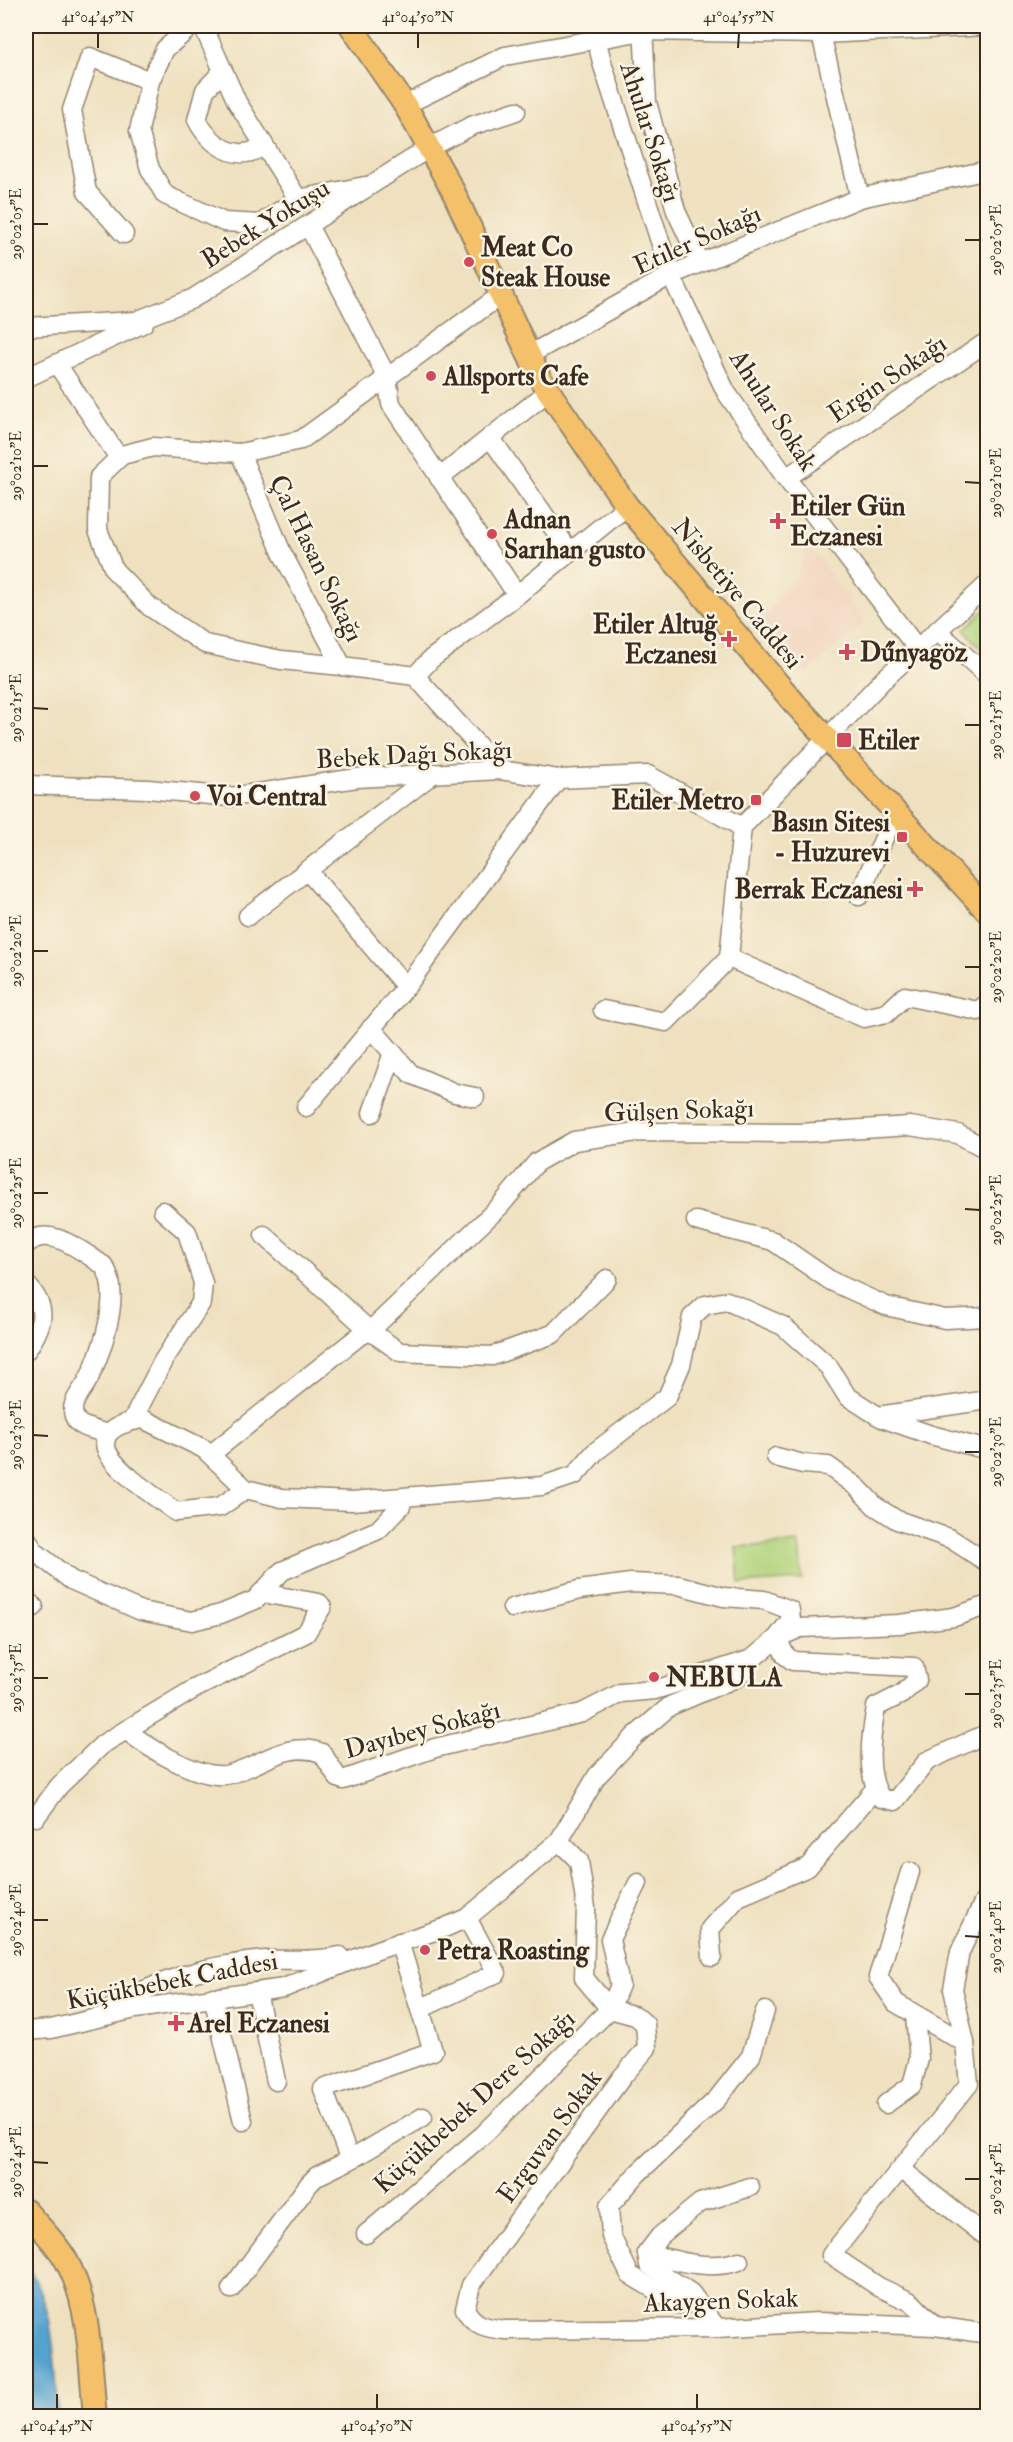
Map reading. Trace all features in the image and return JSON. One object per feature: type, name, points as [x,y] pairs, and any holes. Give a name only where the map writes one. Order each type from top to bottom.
[{"type":"main road","name":"Nisbetiye Caddesi","points":[[351,26],[405,105],[453,191],[529,355],[549,391],[627,506],[827,738],[987,912]]},
{"type":"main road","points":[[26,2211],[66,2260],[76,2283],[83,2310],[95,2416]]},
{"type":"street","points":[[192,26],[165,49],[150,81],[139,131],[150,169],[165,195],[224,222],[260,224],[298,200],[375,184]]},
{"type":"street","points":[[202,26],[237,102],[298,200]]},
{"type":"street","points":[[405,105],[505,56],[643,28],[821,30],[987,26]]},
{"type":"street","name":"Ahular Sokağı","points":[[643,28],[647,102],[676,211],[700,262]]},
{"type":"street","points":[[821,30],[860,198]]},
{"type":"street","name":"Ahular Sokağı","points":[[596,38],[603,66],[671,274]]},
{"type":"street","points":[[124,234],[87,192],[72,110],[90,57],[150,81]]},
{"type":"street","points":[[224,71],[205,90],[197,120],[204,133],[218,147],[239,152],[256,152],[264,145]]},
{"type":"street","name":"Bebek Yokuşu","points":[[26,327],[136,321],[192,299],[309,227],[429,148],[471,126],[516,111]]},
{"type":"street","name":"Etiler Sokağı","points":[[529,355],[671,274],[700,262],[860,198],[987,170]]},
{"type":"street","points":[[309,227],[387,377],[391,404],[517,595]]},
{"type":"street","name":"Ahular Sokak","points":[[671,274],[726,392],[786,478],[917,648]]},
{"type":"street","points":[[342,666],[281,660],[205,644],[150,607],[114,570],[98,530],[99,477],[119,458],[153,447],[240,453],[301,440],[501,295]]},
{"type":"street","points":[[26,378],[109,341],[192,299]]},
{"type":"street","name":"Ergin Sokağı","points":[[786,478],[987,341]]},
{"type":"street","points":[[57,364],[119,458]]},
{"type":"street","points":[[439,478],[549,391]]},
{"type":"street","points":[[490,437],[570,552]]},
{"type":"street","name":"Çal Hasan Sokağı","points":[[240,453],[282,553],[342,666],[415,676]]},
{"type":"street","points":[[500,770],[415,676],[431,659],[517,595],[627,506]]},
{"type":"street","points":[[603,1010],[666,1022],[729,958],[742,827],[917,648],[987,584]]},
{"type":"street","points":[[937,631],[987,676]]},
{"type":"street","name":"Bebek Dağı Sokağı","points":[[26,785],[148,789],[231,797],[357,778],[434,773],[500,770],[558,778],[648,775],[742,827]]},
{"type":"street","points":[[248,916],[434,773]]},
{"type":"street","points":[[306,1107],[406,987],[558,778]]},
{"type":"street","points":[[859,896],[895,812]]},
{"type":"street","points":[[307,870],[406,987]]},
{"type":"street","points":[[729,958],[864,1018],[887,1013],[905,996],[984,1011]]},
{"type":"street","points":[[371,1028],[411,1074],[455,1093],[475,1097]]},
{"type":"street","points":[[372,1113],[393,1053]]},
{"type":"street","name":"Gülşen Sokağı","points":[[211,1455],[358,1337],[370,1331],[500,1206],[537,1162],[574,1141],[637,1132],[800,1133],[910,1126],[958,1134],[987,1150]]},
{"type":"street","points":[[132,1421],[163,1361],[201,1303],[203,1283],[187,1232],[163,1212]]},
{"type":"street","points":[[696,1221],[774,1241],[831,1281],[886,1306],[945,1319],[987,1317]]},
{"type":"street","points":[[264,1234],[370,1331],[400,1352],[492,1356],[553,1335],[607,1280]]},
{"type":"street","points":[[26,1245],[32,1238],[52,1236],[104,1264],[109,1272],[113,1296],[108,1318],[90,1377],[73,1406],[76,1420],[107,1434]]},
{"type":"street","points":[[26,1284],[41,1306],[43,1315],[38,1332],[26,1351]]},
{"type":"street","points":[[246,1489],[220,1507],[176,1512],[118,1467],[107,1454],[107,1434],[113,1427],[143,1419],[211,1455],[246,1489],[282,1498],[352,1501],[542,1486],[575,1475],[595,1452],[668,1397],[681,1365],[692,1317],[705,1305],[727,1301],[783,1326],[828,1366],[847,1396],[878,1416],[987,1450]]},
{"type":"street","points":[[878,1416],[987,1400]]},
{"type":"street","points":[[776,1457],[802,1464],[828,1466],[858,1487],[875,1506],[897,1520],[951,1539],[987,1563]]},
{"type":"street","points":[[26,1537],[34,1551],[34,1556],[71,1580],[141,1611],[192,1621],[221,1614],[255,1600],[282,1571],[378,1530],[401,1506],[403,1498]]},
{"type":"street","points":[[512,1608],[590,1588],[631,1582],[678,1585],[724,1597],[764,1600],[790,1610],[791,1619],[777,1638],[785,1655],[793,1661],[914,1667],[917,1680],[902,1694],[876,1707],[872,1732],[875,1789],[881,1798],[895,1801],[927,1761],[987,1733]]},
{"type":"street","points":[[36,1818],[59,1786],[103,1744],[194,1689],[306,1633],[322,1607],[319,1604],[261,1593]]},
{"type":"street","name":"Küçükbebek Caddesi","points":[[26,2031],[51,2029],[98,2017],[284,1988],[377,1950],[466,1918],[559,1841],[597,1776],[634,1736],[670,1706],[738,1677],[752,1659],[777,1638],[800,1628],[899,1624],[954,1617],[987,1605]]},
{"type":"street","name":"Dayıbey Sokağı","points":[[126,1730],[149,1749],[212,1775],[230,1774],[272,1754],[304,1748],[322,1753],[338,1778],[343,1780],[435,1748],[582,1713],[621,1693],[655,1690],[752,1659]]},
{"type":"street","points":[[712,1957],[710,1929],[738,1897],[808,1867],[875,1789]]},
{"type":"street","name":"Küçükbebek Dere Sokağı","points":[[366,2234],[484,2134],[610,2009],[584,1978],[586,1908],[579,1861],[559,1841]]},
{"type":"street","points":[[910,1872],[878,1977],[896,2003],[965,2043]]},
{"type":"street","points":[[610,2009],[620,1985],[610,1939],[638,1883]]},
{"type":"street","points":[[935,2326],[911,2302],[879,2287],[831,2255],[969,2084],[965,2043],[953,1989],[960,1952],[984,1901]]},
{"type":"street","points":[[422,2008],[497,1973],[466,1918]]},
{"type":"street","points":[[350,2160],[323,2089],[433,2051],[422,2008],[399,1942]]},
{"type":"street","points":[[98,2017],[139,1991],[197,1973],[264,1960],[321,1961],[377,1950]]},
{"type":"street","points":[[257,1992],[276,2081]]},
{"type":"street","points":[[213,1998],[243,2121]]},
{"type":"street","name":"Erguvan Sokak","points":[[465,2309],[471,2285],[622,2077],[647,2048],[645,2024],[636,2016],[610,2009]]},
{"type":"street","points":[[697,2303],[679,2304],[630,2275],[611,2236],[609,2206],[637,2174],[717,2098],[751,2056],[765,2011]]},
{"type":"street","points":[[886,2104],[912,2085],[919,2059],[915,2016]]},
{"type":"street","name":"Küçükbebek Dere Sokağı","points":[[231,2289],[317,2176],[350,2160],[423,2117]]},
{"type":"street","points":[[901,2169],[987,2238]]},
{"type":"street","points":[[717,2328],[691,2293],[649,2265],[647,2253],[660,2236],[700,2203],[750,2187]]},
{"type":"street","points":[[647,2253],[685,2263],[724,2266],[739,2261]]},
{"type":"street","name":"Akaygen Sokak","points":[[465,2309],[472,2321],[488,2328],[505,2330],[717,2328],[818,2322],[935,2326],[987,2334]]},
{"type":"shaded area","points":[[809,544],[865,622],[807,673],[759,625],[796,577]]},
{"type":"green space","points":[[987,608],[987,654],[964,630]]},
{"type":"green space","points":[[799,1543],[802,1580],[739,1584],[736,1547]]},
{"type":"water","points":[[26,2265],[44,2299],[49,2318],[55,2358],[59,2416],[26,2416]]},
{"type":"place","name":"Meat Co Steak House","points":[[469,262]]},
{"type":"place","name":"Allsports Cafe","points":[[431,376]]},
{"type":"place","name":"Etiler Gün Eczanesi","points":[[778,521]]},
{"type":"place","name":"Adnan Sarıhan gusto","points":[[492,534]]},
{"type":"place","name":"Etiler Altuğ Eczanesi","points":[[729,639]]},
{"type":"place","name":"Dűnyagöz","points":[[847,652]]},
{"type":"place","name":"Etiler","points":[[844,740]]},
{"type":"place","name":"Voi Central","points":[[195,796]]},
{"type":"place","name":"Etiler Metro","points":[[756,800]]},
{"type":"place","name":"Basın Sitesi - Huzurevi","points":[[902,837]]},
{"type":"place","name":"Berrak Eczanesi","points":[[915,889]]},
{"type":"place","name":"NEBULA","points":[[654,1677]]},
{"type":"place","name":"Petra Roasting","points":[[425,1950]]},
{"type":"place","name":"Arel Eczanesi","points":[[176,2023]]}]
